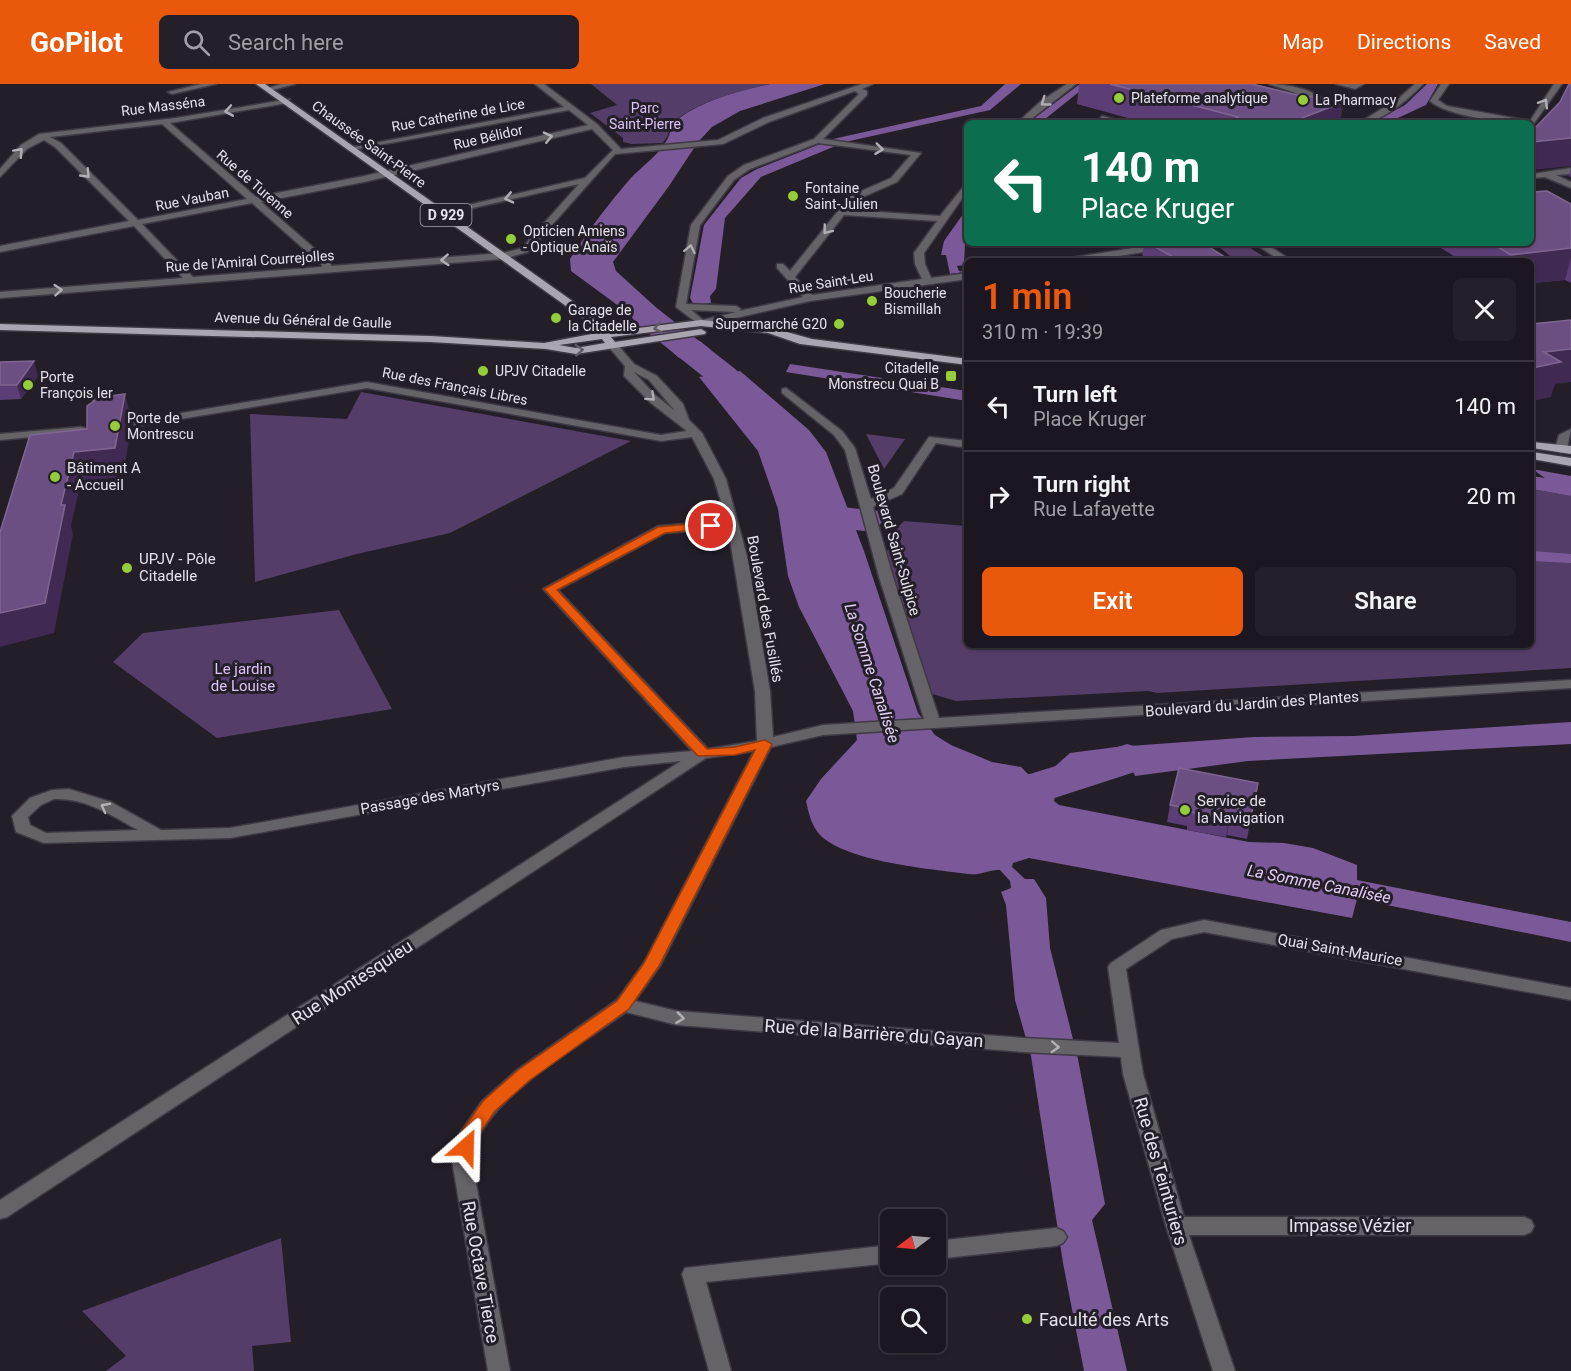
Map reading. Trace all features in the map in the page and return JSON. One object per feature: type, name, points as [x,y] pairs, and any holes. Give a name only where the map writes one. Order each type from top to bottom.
[{"type":"main road","name":"Chaussée Saint-Pierre","points":[[260,84],[591,319],[605,336]]},
{"type":"main road","name":"Avenue du Général de Gaulle","points":[[0,327],[420,339],[544,346],[680,324],[701,323],[769,330],[810,342]]},
{"type":"main road","points":[[544,346],[576,351],[712,331],[964,361]]},
{"type":"main road","name":"D 929","points":[[605,336],[613,346]]},
{"type":"main road","points":[[1534,446],[1566,455]]},
{"type":"main road","points":[[1534,456],[1566,455]]},
{"type":"street","points":[[172,92],[212,84]]},
{"type":"street","points":[[269,89],[291,84]]},
{"type":"street","points":[[539,84],[594,126],[619,151],[720,142],[765,120],[869,84]]},
{"type":"street","points":[[1024,120],[1072,84]]},
{"type":"street","points":[[1340,84],[1357,85]]},
{"type":"street","points":[[1368,120],[1402,100],[1419,84]]},
{"type":"street","points":[[1445,84],[1434,101],[1439,104],[1513,120]]},
{"type":"street","points":[[1534,121],[1558,84]]},
{"type":"street","points":[[1279,85],[1321,101],[1301,109]]},
{"type":"street","points":[[681,307],[696,225],[731,178],[747,167],[817,141],[864,93],[856,89]]},
{"type":"street","name":"Rue Masséna","points":[[42,136],[63,130],[163,122],[287,101]]},
{"type":"street","name":"Rue Catherine de Lice","points":[[352,148],[569,108]]},
{"type":"street","points":[[1102,118],[1108,120]]},
{"type":"street","name":"Rue de Turenne","points":[[163,122],[327,264],[326,269]]},
{"type":"street","name":"Rue Bélidor","points":[[389,174],[594,126]]},
{"type":"street","points":[[0,174],[24,147],[42,136],[58,145],[188,275],[188,279]]},
{"type":"street","points":[[790,277],[853,198],[894,180],[917,153],[817,141]]},
{"type":"street","name":"Rue de l'Amiral Courrejolles","points":[[0,295],[503,256],[525,250],[610,154],[619,151]]},
{"type":"street","points":[[1534,176],[1571,171]]},
{"type":"street","name":"Rue Vauban","points":[[0,249],[389,174]]},
{"type":"street","points":[[1545,174],[1571,185]]},
{"type":"street","points":[[442,212],[586,180]]},
{"type":"street","points":[[928,282],[920,264],[919,253],[964,189]]},
{"type":"street","points":[[842,212],[942,219]]},
{"type":"street","points":[[1097,246],[1105,256]]},
{"type":"street","points":[[1091,258],[1165,246]]},
{"type":"street","points":[[1187,246],[1193,250]]},
{"type":"street","points":[[1264,246],[1282,258]]},
{"type":"street","points":[[780,266],[810,298]]},
{"type":"street","name":"Rue Saint-Leu","points":[[701,323],[810,298],[964,277]]},
{"type":"street","points":[[681,307],[757,310]]},
{"type":"street","points":[[681,307],[701,323]]},
{"type":"street","name":"Boulevard des Fusillés","points":[[613,346],[630,366],[628,374],[635,382],[664,408],[684,420],[696,433],[717,469],[733,524],[747,595],[765,706],[765,744]]},
{"type":"street","name":"Rue des Français Libres","points":[[138,423],[367,385],[661,438],[696,433]]},
{"type":"street","name":"Boulevard Saint-Sulpice","points":[[786,391],[838,433],[851,450],[886,577],[933,723]]},
{"type":"street","points":[[0,437],[28,440],[93,429]]},
{"type":"street","points":[[1566,455],[1565,435],[1571,432]]},
{"type":"street","points":[[867,505],[898,491],[933,439],[964,444]]},
{"type":"street","points":[[703,753],[550,589],[662,529],[733,524]]},
{"type":"street","name":"Boulevard du Jardin des Plantes","points":[[844,728],[1571,684]]},
{"type":"street","name":"Passage des Martyrs","points":[[157,834],[80,794],[52,793],[30,803],[20,816],[22,828],[44,838],[230,833],[624,762],[735,751],[792,736],[844,728]]},
{"type":"street","name":"Rue Octave Tierce","points":[[499,1371],[462,1161],[469,1134],[489,1106],[524,1075],[623,1005],[651,966],[765,744]]},
{"type":"street","name":"Rue Montesquieu","points":[[0,1211],[703,753]]},
{"type":"street","name":"Quai Saint-Maurice","points":[[1117,967],[1167,934],[1204,926],[1571,994]]},
{"type":"street","name":"Rue des Teinturiers","points":[[1117,967],[1128,1050],[1176,1226],[1224,1371]]},
{"type":"street","name":"Rue de la Barrière du Gayan","points":[[623,1005],[677,1018],[1023,1045],[1128,1050]]},
{"type":"street","name":"Impasse Vézier","points":[[1176,1226],[1524,1226]]},
{"type":"street","points":[[946,1249],[1056,1237]]},
{"type":"street","points":[[720,1371],[693,1274],[880,1255]]},
{"type":"green space","name":"Parc Saint-Pierre","points":[[591,84],[770,84],[733,93],[705,103],[682,115],[675,122],[663,143],[632,144],[623,142],[623,138],[590,113],[617,105]]},
{"type":"green space","points":[[1218,246],[1247,246],[1266,258],[1232,258]]},
{"type":"green space","points":[[361,392],[631,441],[450,533],[357,554],[255,582],[250,414],[347,419]]},
{"type":"green space","points":[[866,434],[905,439],[884,469]]},
{"type":"green space","points":[[1534,489],[1571,496],[1571,668],[1157,693],[1148,691],[956,701],[932,694],[886,555],[894,531],[904,521],[964,526],[964,648],[1534,648]]},
{"type":"green space","name":"Le jardin de Louise","points":[[339,610],[392,709],[217,738],[113,662],[143,633]]},
{"type":"green space","points":[[281,1238],[291,1342],[252,1346],[254,1371],[106,1371],[126,1356],[82,1311]]},
{"type":"water","points":[[770,84],[825,84],[740,111],[712,127],[698,142],[613,262],[616,271],[693,341],[700,341],[711,350],[707,354],[679,358],[635,318],[571,271],[570,259],[614,198],[662,148],[673,124],[678,119],[710,101]]},
{"type":"water","points":[[1005,84],[1021,84],[990,110],[845,142],[761,177],[725,218],[716,289],[710,296],[711,303],[694,305],[690,298],[704,225],[741,178],[757,169],[833,139],[981,106]]},
{"type":"water","points":[[1080,84],[1089,84],[1044,120],[1032,120]]},
{"type":"water","points":[[1427,84],[1438,84],[1426,105],[1394,120],[1378,120],[1405,105]]},
{"type":"water","points":[[964,213],[964,265],[957,266],[959,271],[964,272],[950,274],[946,255],[941,255],[944,241]]},
{"type":"water","points":[[790,364],[964,391],[964,401],[786,372]]},
{"type":"water","points":[[740,371],[809,430],[826,452],[864,551],[918,713],[935,735],[951,745],[992,762],[1021,767],[1028,774],[1035,775],[1051,770],[1070,753],[1116,747],[1254,737],[1354,736],[1571,722],[1571,744],[1248,761],[1135,776],[1133,771],[1055,797],[1054,801],[1059,805],[1249,842],[1284,843],[1313,848],[1357,865],[1357,880],[1571,922],[1571,942],[1357,899],[1352,918],[1029,858],[1013,863],[1012,867],[1025,879],[1034,879],[1046,898],[1050,948],[1078,1059],[1105,1204],[1092,1220],[1127,1371],[1084,1371],[1063,1263],[1031,1056],[1015,1000],[1006,905],[1001,892],[1011,888],[1010,881],[1000,870],[968,874],[912,867],[869,858],[833,844],[820,835],[814,827],[806,801],[821,779],[857,740],[853,711],[799,607],[788,576],[778,509],[758,451],[699,377]]},
{"type":"water","points":[[1534,469],[1571,476],[1571,496],[1534,489],[1534,476],[1545,478]]},
{"type":"water","points":[[1534,551],[1571,554],[1571,563],[1534,561]]},
{"type":"building","points":[[1110,84],[1252,84],[1293,94],[1344,102],[1297,120],[1232,120],[1238,117]]},
{"type":"building","points":[[1569,84],[1571,85],[1571,138],[1534,142],[1534,129],[1560,102]]},
{"type":"building","points":[[1547,191],[1571,204],[1571,248],[1511,255],[1496,246],[1534,246],[1534,192]]},
{"type":"building","points":[[1153,246],[1208,246],[1226,258],[1175,258]]},
{"type":"building","points":[[1571,320],[1571,349],[1544,352],[1561,362],[1534,368],[1534,324]]},
{"type":"building","points":[[34,361],[17,385],[0,385],[0,362]]},
{"type":"building","points":[[125,394],[115,448],[74,452],[61,505],[65,505],[45,603],[0,613],[0,532],[30,435],[87,429],[87,406],[94,401],[91,399]]},
{"type":"building","points":[[1179,768],[1258,783],[1250,821],[1191,812],[1190,809],[1170,805]]},
{"type":"waterway","name":"La Somme Canalisée","points":[[647,316],[722,375],[768,418]]},
{"type":"waterway","points":[[824,517],[864,519]]},
{"type":"waterway","points":[[977,807],[1127,759]]},
{"type":"place","name":"Plateforme analytique","points":[[1119,98]]},
{"type":"place","name":"La Pharmacy","points":[[1303,100]]},
{"type":"place","name":"Fontaine Saint-Julien","points":[[793,196]]},
{"type":"place","name":"Opticien Amiens - Optique Anaïs","points":[[511,239]]},
{"type":"place","name":"Boucherie Bismillah","points":[[872,301]]},
{"type":"place","name":"Garage de la Citadelle","points":[[556,318]]},
{"type":"place","name":"Supermarché G20","points":[[839,324]]},
{"type":"place","name":"UPJV Citadelle","points":[[483,371]]},
{"type":"place","name":"Citadelle Monstrecu Quai B","points":[[951,376]]},
{"type":"place","name":"Porte François Ier","points":[[28,385]]},
{"type":"place","name":"Porte de Montrescu","points":[[115,426]]},
{"type":"place","name":"Bâtiment A - Accueil","points":[[55,477]]},
{"type":"place","name":"UPJV - Pôle Citadelle","points":[[127,568]]},
{"type":"place","name":"Service de la Navigation","points":[[1185,810]]},
{"type":"place","name":"Faculté des Arts","points":[[1027,1319]]},
{"type":"route","points":[[466,1147],[469,1134],[489,1106],[524,1075],[623,1005],[651,966],[737,794],[765,744],[735,751],[703,753],[550,589],[662,529],[711,526]]}]
